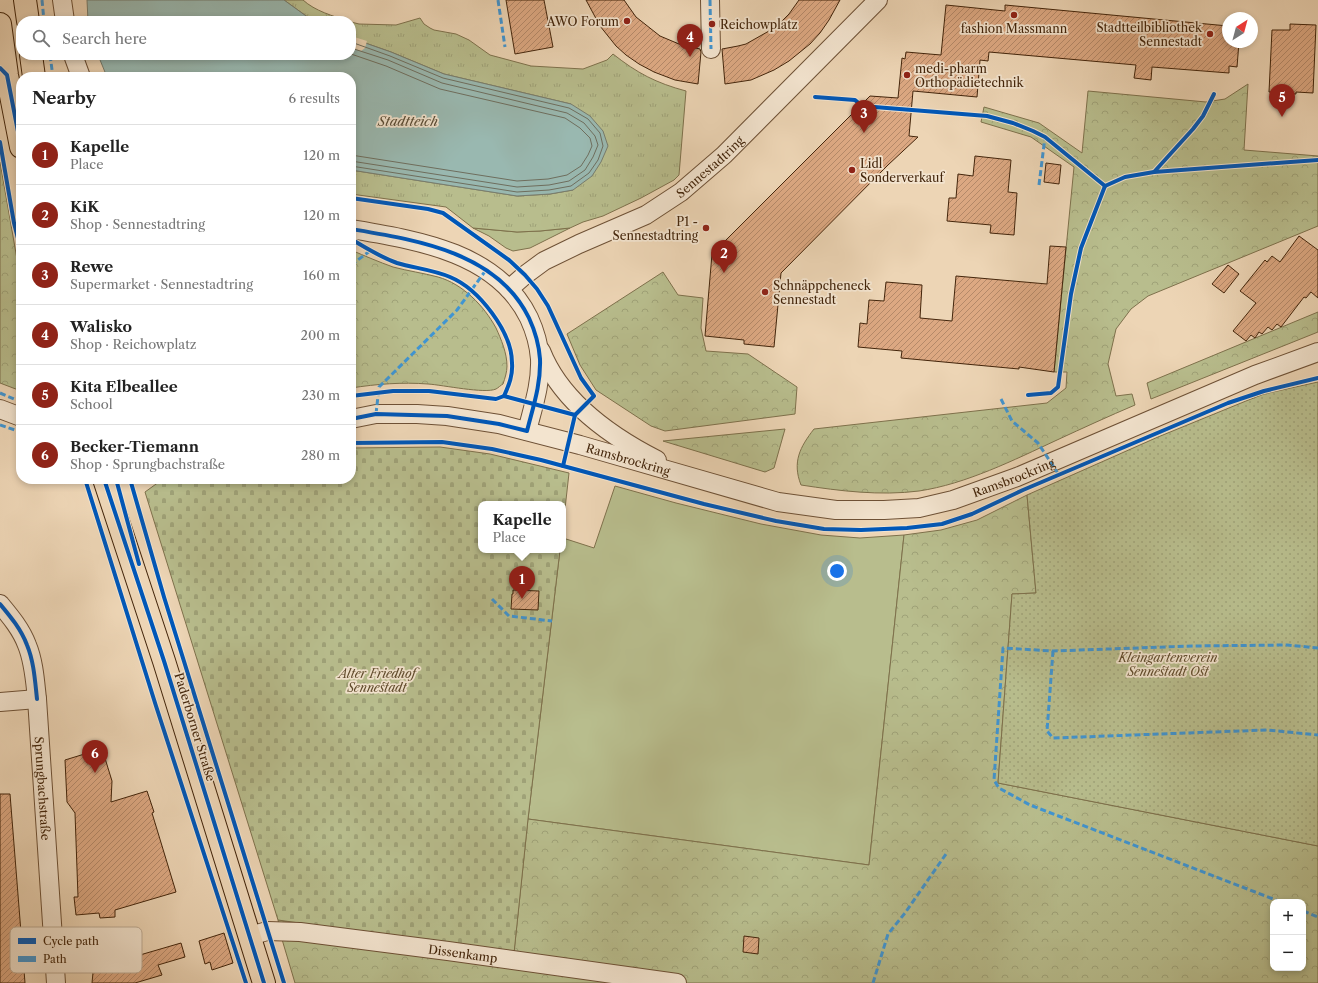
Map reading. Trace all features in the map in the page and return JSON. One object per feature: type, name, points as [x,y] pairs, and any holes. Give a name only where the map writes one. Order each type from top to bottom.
[{"type":"main road","points":[[25,0],[27,16]]},
{"type":"main road","points":[[0,24],[4,71],[16,125]]},
{"type":"main road","points":[[32,60],[34,72]]},
{"type":"main road","name":"Paderborner Straße","points":[[106,484],[164,661],[264,983]]},
{"type":"main road","name":"Paderborner Straße","points":[[117,484],[164,661]]},
{"type":"street","points":[[62,0],[64,16]]},
{"type":"street","points":[[710,0],[711,49]]},
{"type":"street","name":"Sennestadtring","points":[[509,289],[544,261],[646,215],[682,192],[724,155],[878,0]]},
{"type":"street","points":[[75,60],[79,72]]},
{"type":"street","points":[[356,230],[387,235],[442,248],[462,256],[486,270],[509,289],[526,313],[536,338],[540,357],[538,390],[527,431]]},
{"type":"street","name":"Ramsbrockring","points":[[536,338],[546,362],[559,384],[572,400],[589,416],[605,429],[646,454],[693,477]]},
{"type":"street","name":"Ramsbrockring","points":[[356,418],[376,414],[447,416],[499,424],[778,502],[836,510],[919,508],[953,500],[998,485],[1255,375],[1318,352]]},
{"type":"street","points":[[0,409],[16,415]]},
{"type":"street","name":"Sprungbachstraße","points":[[0,604],[22,634],[28,646],[34,671],[52,927]]},
{"type":"street","points":[[0,702],[37,699]]},
{"type":"street","name":"Dissenkamp","points":[[250,936],[267,931],[300,932],[677,983]]},
{"type":"street","name":"Sprungbachstraße","points":[[55,973],[56,983]]},
{"type":"green space","points":[[284,0],[303,0],[319,10],[333,16],[306,16]]},
{"type":"green space","points":[[420,18],[424,24],[430,28],[456,34],[469,40],[490,55],[531,66],[583,69],[607,60],[613,54],[630,67],[647,77],[665,85],[686,91],[679,175],[674,180],[641,198],[603,216],[570,228],[540,231],[517,232],[473,228],[446,207],[356,195],[356,171],[517,196],[550,194],[573,190],[571,104],[444,74],[391,52],[356,40],[356,23],[396,25]]},
{"type":"green space","points":[[1248,84],[1244,150],[1318,156],[1318,226],[1148,296],[1131,309],[1116,329],[1108,364],[1116,396],[1132,394],[1135,405],[990,470],[937,488],[919,491],[875,493],[845,491],[801,485],[798,477],[797,462],[801,449],[814,429],[1047,403],[1066,388],[1067,372],[1054,372],[1074,167],[1031,137],[981,122],[984,107],[1039,123],[1082,153],[1088,91],[1206,102],[1225,99]]},
{"type":"green space","points":[[0,162],[16,253],[16,389],[0,383]]},
{"type":"green space","points":[[473,228],[517,232],[570,228],[530,248],[513,251]]},
{"type":"green space","points":[[356,252],[393,267],[447,280],[464,290],[479,304],[491,320],[502,341],[506,356],[507,366],[503,384],[496,389],[464,389],[409,383],[380,384],[356,387]]},
{"type":"green space","points":[[663,272],[678,295],[703,298],[701,328],[706,351],[748,354],[797,387],[795,414],[665,431],[651,426],[596,390],[580,365],[567,334]]},
{"type":"green space","points":[[1318,312],[1318,332],[1151,399],[1147,383]]},
{"type":"green space","name":"Kleingartenverein Sennestadt Ost","points":[[1318,382],[1318,846],[998,783],[1012,594],[1036,593],[1027,495],[1158,437],[1264,394]]},
{"type":"green space","points":[[785,429],[774,468],[765,472],[663,441]]},
{"type":"green space","name":"Alter Friedhof Sennestadt","points":[[440,447],[490,454],[569,473],[566,501],[478,501],[478,553],[560,553],[528,819],[514,953],[278,920],[145,492],[156,484],[356,484],[356,448]]},
{"type":"green space","points":[[615,486],[761,524],[821,535],[860,538],[904,535],[869,865],[528,819],[560,553],[566,553],[566,539],[594,548]]},
{"type":"green space","points":[[1027,495],[1036,593],[1012,594],[998,783],[1318,846],[1318,983],[295,983],[281,936],[278,920],[514,952],[528,819],[869,865],[904,535],[941,530],[977,520]]},
{"type":"water","points":[[87,0],[284,0],[306,16],[88,16]]},
{"type":"water","name":"Stadtteich","points":[[356,40],[391,52],[444,74],[571,104],[590,116],[603,131],[608,146],[601,162],[592,176],[573,190],[550,194],[517,196],[356,171],[356,72],[105,72],[100,60],[356,60]]},
{"type":"pier","points":[[356,38],[367,41],[365,48],[361,51],[356,50]]},
{"type":"building","points":[[506,0],[544,0],[553,47],[515,54]]},
{"type":"building","points":[[586,0],[624,0],[636,17],[660,36],[679,44],[700,49],[698,84],[675,80],[654,72],[626,55],[616,46],[600,26]]},
{"type":"building","points":[[799,0],[840,0],[820,33],[810,44],[789,61],[774,70],[751,80],[725,84],[722,49],[746,44],[777,26],[789,14]]},
{"type":"building","points":[[946,5],[1005,11],[1005,5],[1222,25],[1222,48],[1239,48],[1237,67],[1229,66],[1229,73],[1152,67],[1151,80],[1134,78],[1136,65],[989,52],[988,61],[980,60],[977,97],[913,91],[909,136],[918,137],[888,165],[781,273],[774,347],[744,344],[744,340],[705,336],[712,254],[870,96],[898,98],[902,58],[905,59],[906,52],[941,55]]},
{"type":"building","points":[[1290,24],[1316,25],[1313,93],[1296,92],[1296,94],[1269,92],[1272,30],[1290,30]]},
{"type":"building","points":[[975,156],[1011,160],[1008,192],[1017,193],[1014,235],[990,233],[991,225],[947,221],[949,198],[956,198],[958,174],[973,176]]},
{"type":"building","points":[[1046,163],[1061,165],[1059,184],[1044,182]]},
{"type":"building","points":[[1299,236],[1318,250],[1318,298],[1311,292],[1306,298],[1304,297],[1281,327],[1277,324],[1272,330],[1268,327],[1262,334],[1259,332],[1255,338],[1251,335],[1246,341],[1233,331],[1256,303],[1240,291],[1265,260],[1267,262],[1272,256],[1280,262]]},
{"type":"building","points":[[1050,246],[1066,247],[1054,372],[1019,367],[1019,369],[901,358],[902,351],[858,347],[860,323],[867,324],[869,300],[884,301],[886,282],[922,285],[920,318],[952,321],[956,276],[1047,284]]},
{"type":"building","points":[[1228,265],[1239,274],[1224,293],[1212,284]]},
{"type":"building","points":[[513,590],[539,591],[538,610],[511,609]]},
{"type":"building","points":[[91,752],[104,755],[112,781],[111,802],[147,791],[154,812],[152,813],[176,892],[115,910],[115,917],[100,918],[99,913],[76,915],[74,897],[78,897],[75,813],[67,802],[65,760]]},
{"type":"building","points":[[0,794],[10,794],[21,927],[10,927],[10,973],[24,973],[25,983],[0,983]]},
{"type":"building","points":[[224,933],[233,963],[212,970],[210,962],[205,964],[199,941]]},
{"type":"building","points":[[744,936],[759,938],[758,954],[743,952]]},
{"type":"building","points":[[181,943],[185,957],[158,965],[162,975],[135,983],[92,983],[93,973],[142,973],[142,954]]},
{"type":"marked path","points":[[42,0],[44,16]]},
{"type":"marked path","points":[[498,0],[505,47]]},
{"type":"marked path","points":[[710,0],[711,49]]},
{"type":"marked path","points":[[51,60],[52,72]]},
{"type":"marked path","points":[[1039,185],[1045,137]]},
{"type":"marked path","points":[[356,261],[370,251],[374,253]]},
{"type":"marked path","points":[[376,414],[379,387],[457,310],[486,270]]},
{"type":"marked path","points":[[0,393],[16,400]]},
{"type":"marked path","points":[[1001,399],[1012,421],[1038,443],[1059,475]]},
{"type":"marked path","points":[[0,425],[16,430]]},
{"type":"marked path","points":[[492,599],[509,616],[552,621]]},
{"type":"marked path","points":[[1273,899],[1030,805],[999,788],[994,780],[1003,648],[1053,651],[1192,646],[1287,645],[1318,648]]},
{"type":"marked path","points":[[1053,651],[1047,731],[1053,738],[1267,730],[1318,735]]},
{"type":"marked path","points":[[873,983],[888,934],[905,913],[946,854]]},
{"type":"marked path","points":[[1306,912],[1318,917]]},
{"type":"cycle path","points":[[0,68],[7,75],[16,121]]},
{"type":"cycle path","points":[[1154,172],[1193,129],[1203,116],[1214,94]]},
{"type":"cycle path","points":[[815,97],[855,100],[862,106],[987,116],[1013,123],[1045,137],[1105,186],[1125,177],[1154,172],[1318,160]]},
{"type":"cycle path","points":[[0,142],[16,231]]},
{"type":"cycle path","points":[[1028,395],[1051,393],[1058,387],[1071,294],[1081,248],[1105,186]]},
{"type":"cycle path","points":[[356,199],[428,209],[443,213],[509,260],[537,289],[548,306],[581,378],[594,396],[575,415],[563,466]]},
{"type":"cycle path","points":[[356,230],[402,238],[452,253],[476,264],[497,278],[515,296],[529,318],[539,349],[540,359],[538,386],[527,431],[499,424],[447,416],[376,414],[356,418]]},
{"type":"cycle path","points":[[356,242],[391,261],[450,277],[472,291],[482,301],[500,325],[511,351],[512,372],[504,396]]},
{"type":"cycle path","points":[[356,443],[442,442],[492,449],[541,460],[704,504],[776,521],[824,529],[861,530],[907,528],[942,524],[972,514],[1023,490],[1228,403],[1264,391],[1318,378]]},
{"type":"cycle path","points":[[356,395],[393,391],[429,391],[496,399],[504,396],[575,415]]},
{"type":"cycle path","points":[[87,484],[156,706],[246,983]]},
{"type":"cycle path","points":[[106,484],[164,661],[264,983]]},
{"type":"cycle path","points":[[117,484],[139,564]]},
{"type":"cycle path","points":[[131,484],[164,597],[284,983]]},
{"type":"cycle path","points":[[0,604],[25,639],[33,665],[37,699]]},
{"type":"place","name":"fashion Massmann","points":[[1014,15]]},
{"type":"place","name":"AWO Forum","points":[[627,21]]},
{"type":"place","name":"Reichowplatz","points":[[712,24]]},
{"type":"place","name":"Stadtteilbibliothek Sennestadt","points":[[1210,34]]},
{"type":"place","name":"Walisko","points":[[690,57]]},
{"type":"place","name":"medi-pharm Orthopädietechnik","points":[[907,75]]},
{"type":"place","name":"Kita Elbeallee","points":[[1282,117]]},
{"type":"place","name":"Rewe","points":[[864,133]]},
{"type":"place","name":"Lidl Sonderverkauf","points":[[852,170]]},
{"type":"place","name":"P1 - Sennestadtring","points":[[706,228]]},
{"type":"place","name":"KiK","points":[[724,273]]},
{"type":"place","name":"Schnäppcheneck Sennestadt","points":[[765,292]]},
{"type":"place","name":"Kapelle","points":[[522,599]]},
{"type":"place","name":"Becker-Tiemann","points":[[95,773]]}]
